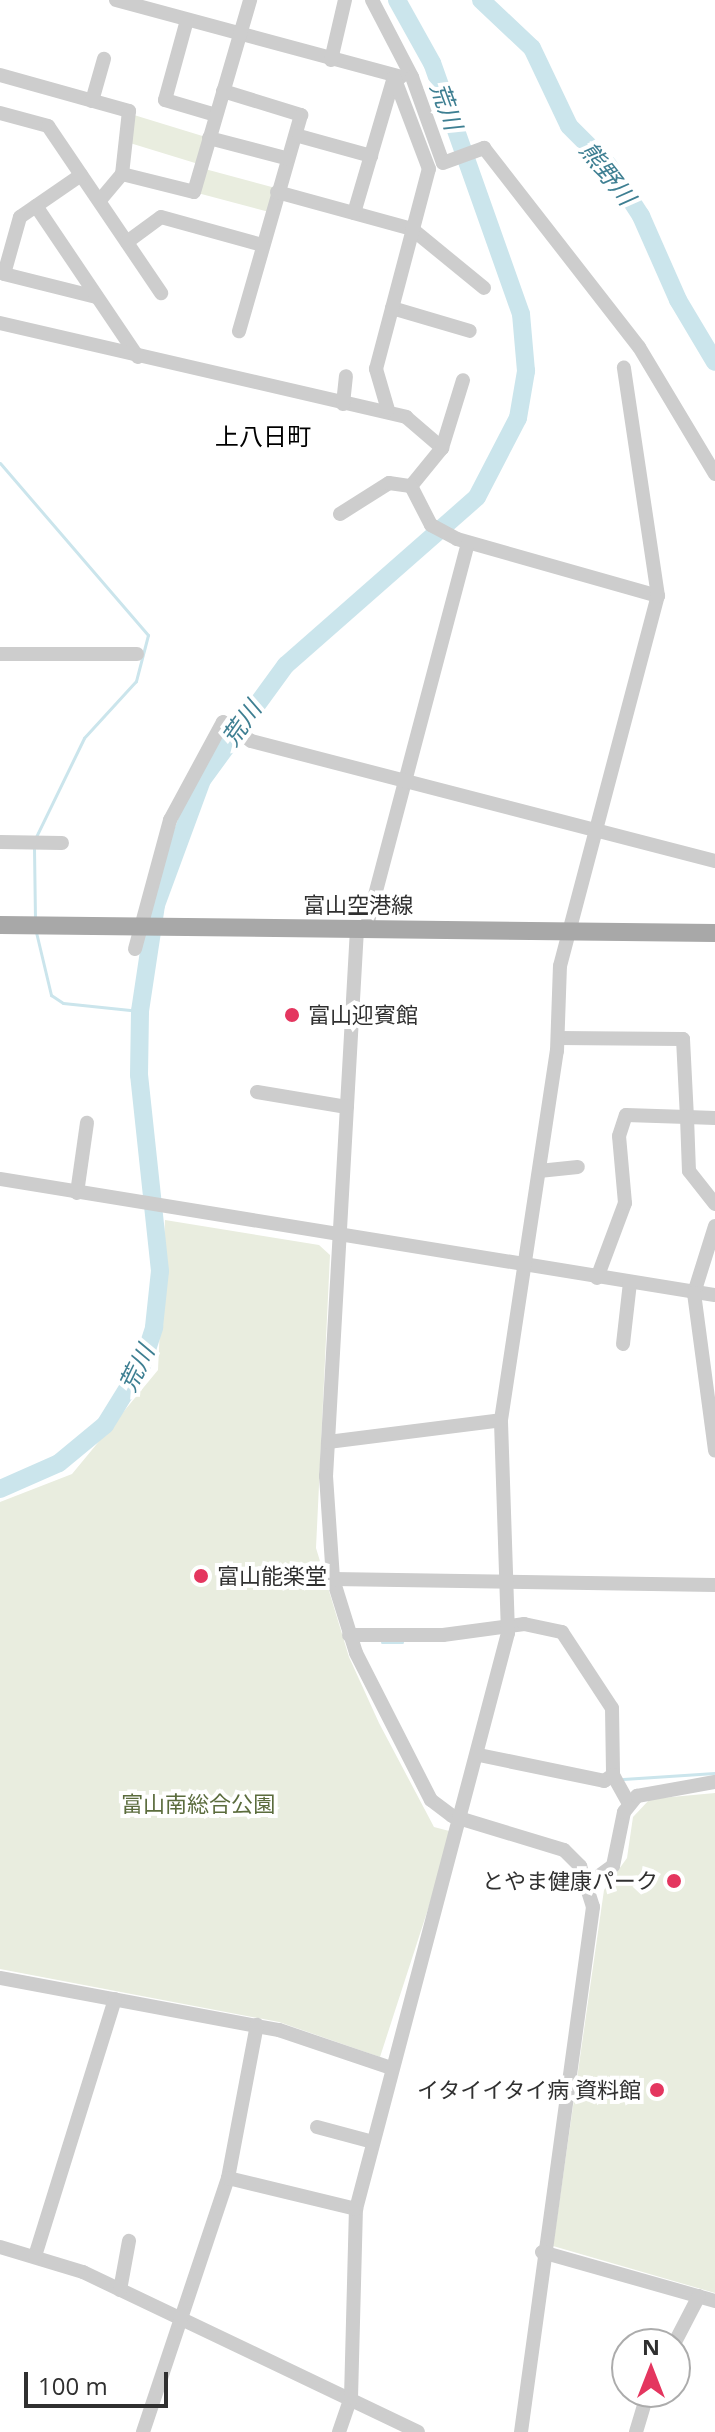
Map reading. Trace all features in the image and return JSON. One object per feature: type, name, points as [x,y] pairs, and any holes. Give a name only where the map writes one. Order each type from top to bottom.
[{"type":"main road","name":"富山空港線","points":[[0,925],[715,933]]},
{"type":"street","points":[[116,0],[394,77],[412,77]]},
{"type":"street","points":[[122,174],[194,192],[250,0]]},
{"type":"street","points":[[331,60],[345,0]]},
{"type":"street","points":[[372,0],[412,77],[443,163],[484,148],[639,347],[715,474]]},
{"type":"street","points":[[187,20],[165,100],[216,115]]},
{"type":"street","points":[[92,101],[104,59]]},
{"type":"street","points":[[0,75],[129,111],[122,174],[99,201]]},
{"type":"street","points":[[354,213],[394,77]]},
{"type":"street","points":[[388,410],[376,369],[429,169],[394,77]]},
{"type":"street","points":[[223,91],[301,115],[299,136],[286,158],[239,331]]},
{"type":"street","points":[[0,113],[48,126],[161,293]]},
{"type":"street","points":[[299,136],[371,156]]},
{"type":"street","points":[[209,138],[286,158]]},
{"type":"street","points":[[81,175],[20,217],[4,274],[96,297]]},
{"type":"street","points":[[277,192],[412,229],[484,288]]},
{"type":"street","points":[[36,206],[138,357]]},
{"type":"street","points":[[127,242],[161,217],[262,245]]},
{"type":"street","points":[[392,308],[470,331]]},
{"type":"street","points":[[0,323],[343,404],[388,410],[442,448]]},
{"type":"street","points":[[339,2432],[350,2405],[356,2209],[391,2068],[462,1820],[508,1628],[501,1420],[558,1038],[568,931],[658,596],[624,368]]},
{"type":"street","points":[[343,404],[346,376]]},
{"type":"street","points":[[411,486],[442,448],[463,380]]},
{"type":"street","points":[[340,514],[389,483],[411,486]]},
{"type":"street","points":[[411,486],[431,525],[462,541],[658,596]]},
{"type":"street","points":[[462,541],[405,780],[362,929],[347,1107],[328,1442],[333,1579],[349,1635],[423,1789],[462,1820],[564,1850],[588,1884],[593,1938],[542,2252],[521,2432]]},
{"type":"street","points":[[0,654],[137,654]]},
{"type":"street","points":[[135,949],[170,820],[223,722],[251,741],[715,861]]},
{"type":"street","points":[[0,842],[62,843]]},
{"type":"street","points":[[558,1038],[683,1039],[689,1171],[715,1204]]},
{"type":"street","points":[[257,1092],[347,1107]]},
{"type":"street","points":[[597,1278],[625,1203],[619,1136],[626,1115],[715,1118]]},
{"type":"street","points":[[77,1193],[87,1123]]},
{"type":"street","points":[[539,1171],[578,1167]]},
{"type":"street","points":[[0,1179],[524,1267],[715,1295]]},
{"type":"street","points":[[715,1226],[694,1293],[715,1451]]},
{"type":"street","points":[[623,1344],[630,1283]]},
{"type":"street","points":[[328,1442],[501,1420]]},
{"type":"street","points":[[333,1579],[506,1585],[715,1585]]},
{"type":"street","points":[[349,1635],[443,1635],[544,1625],[575,1650],[612,1708],[613,1775],[629,1804],[613,1866],[588,1884]]},
{"type":"street","points":[[479,1755],[604,1781],[613,1775]]},
{"type":"street","points":[[629,1804],[666,1786],[715,1782]]},
{"type":"street","points":[[0,1978],[257,2025],[391,2068]]},
{"type":"street","points":[[35,2256],[115,1999]]},
{"type":"street","points":[[143,2432],[228,2178],[257,2025]]},
{"type":"street","points":[[317,2127],[373,2142]]},
{"type":"street","points":[[228,2178],[356,2209]]},
{"type":"street","points":[[120,2290],[129,2241]]},
{"type":"street","points":[[0,2247],[35,2256],[120,2290],[350,2405],[418,2432]]},
{"type":"street","points":[[542,2252],[715,2301]]},
{"type":"street","points":[[682,2328],[699,2296]]},
{"type":"street","points":[[636,2432],[643,2408]]},
{"type":"green space","points":[[134,115],[206,137],[198,164],[126,142]]},
{"type":"green space","points":[[205,169],[276,188],[269,212],[199,193]]},
{"type":"green space","name":"富山南総合公園","points":[[165,1220],[319,1245],[330,1255],[316,1548],[349,1657],[379,1723],[434,1827],[453,1832],[380,2057],[279,2022],[0,1969],[0,1502],[72,1474],[158,1370]]},
{"type":"green space","points":[[715,1793],[715,2293],[553,2246],[604,1890],[627,1858],[633,1817],[650,1799]]},
{"type":"waterway","name":"荒川","points":[[0,1489],[59,1463],[105,1425],[142,1365],[154,1327],[160,1271],[139,1075],[140,1011],[156,905],[202,780],[286,665],[477,497],[518,418],[526,371],[521,314],[432,63],[397,0]]},
{"type":"waterway","name":"熊野川","points":[[481,0],[532,48],[569,126],[608,165],[641,216],[678,300],[715,362]]},
{"type":"waterway","points":[[0,463],[148,635],[136,681],[84,738],[36,837]]},
{"type":"waterway","points":[[34,848],[35,920]]},
{"type":"waterway","points":[[36,932],[51,995],[63,1003],[140,1011]]},
{"type":"waterway","points":[[382,1642],[402,1642]]},
{"type":"waterway","points":[[623,1779],[715,1773]]},
{"type":"place","name":"富山迎賓館","points":[[292,1015]]},
{"type":"place","name":"富山能楽堂","points":[[201,1576]]},
{"type":"place","name":"とやま健康パーク","points":[[674,1881]]},
{"type":"place","name":"イタイイタイ病 資料館","points":[[657,2090]]},
{"type":"district","name":"上八日町","points":[[263,436]]}]
